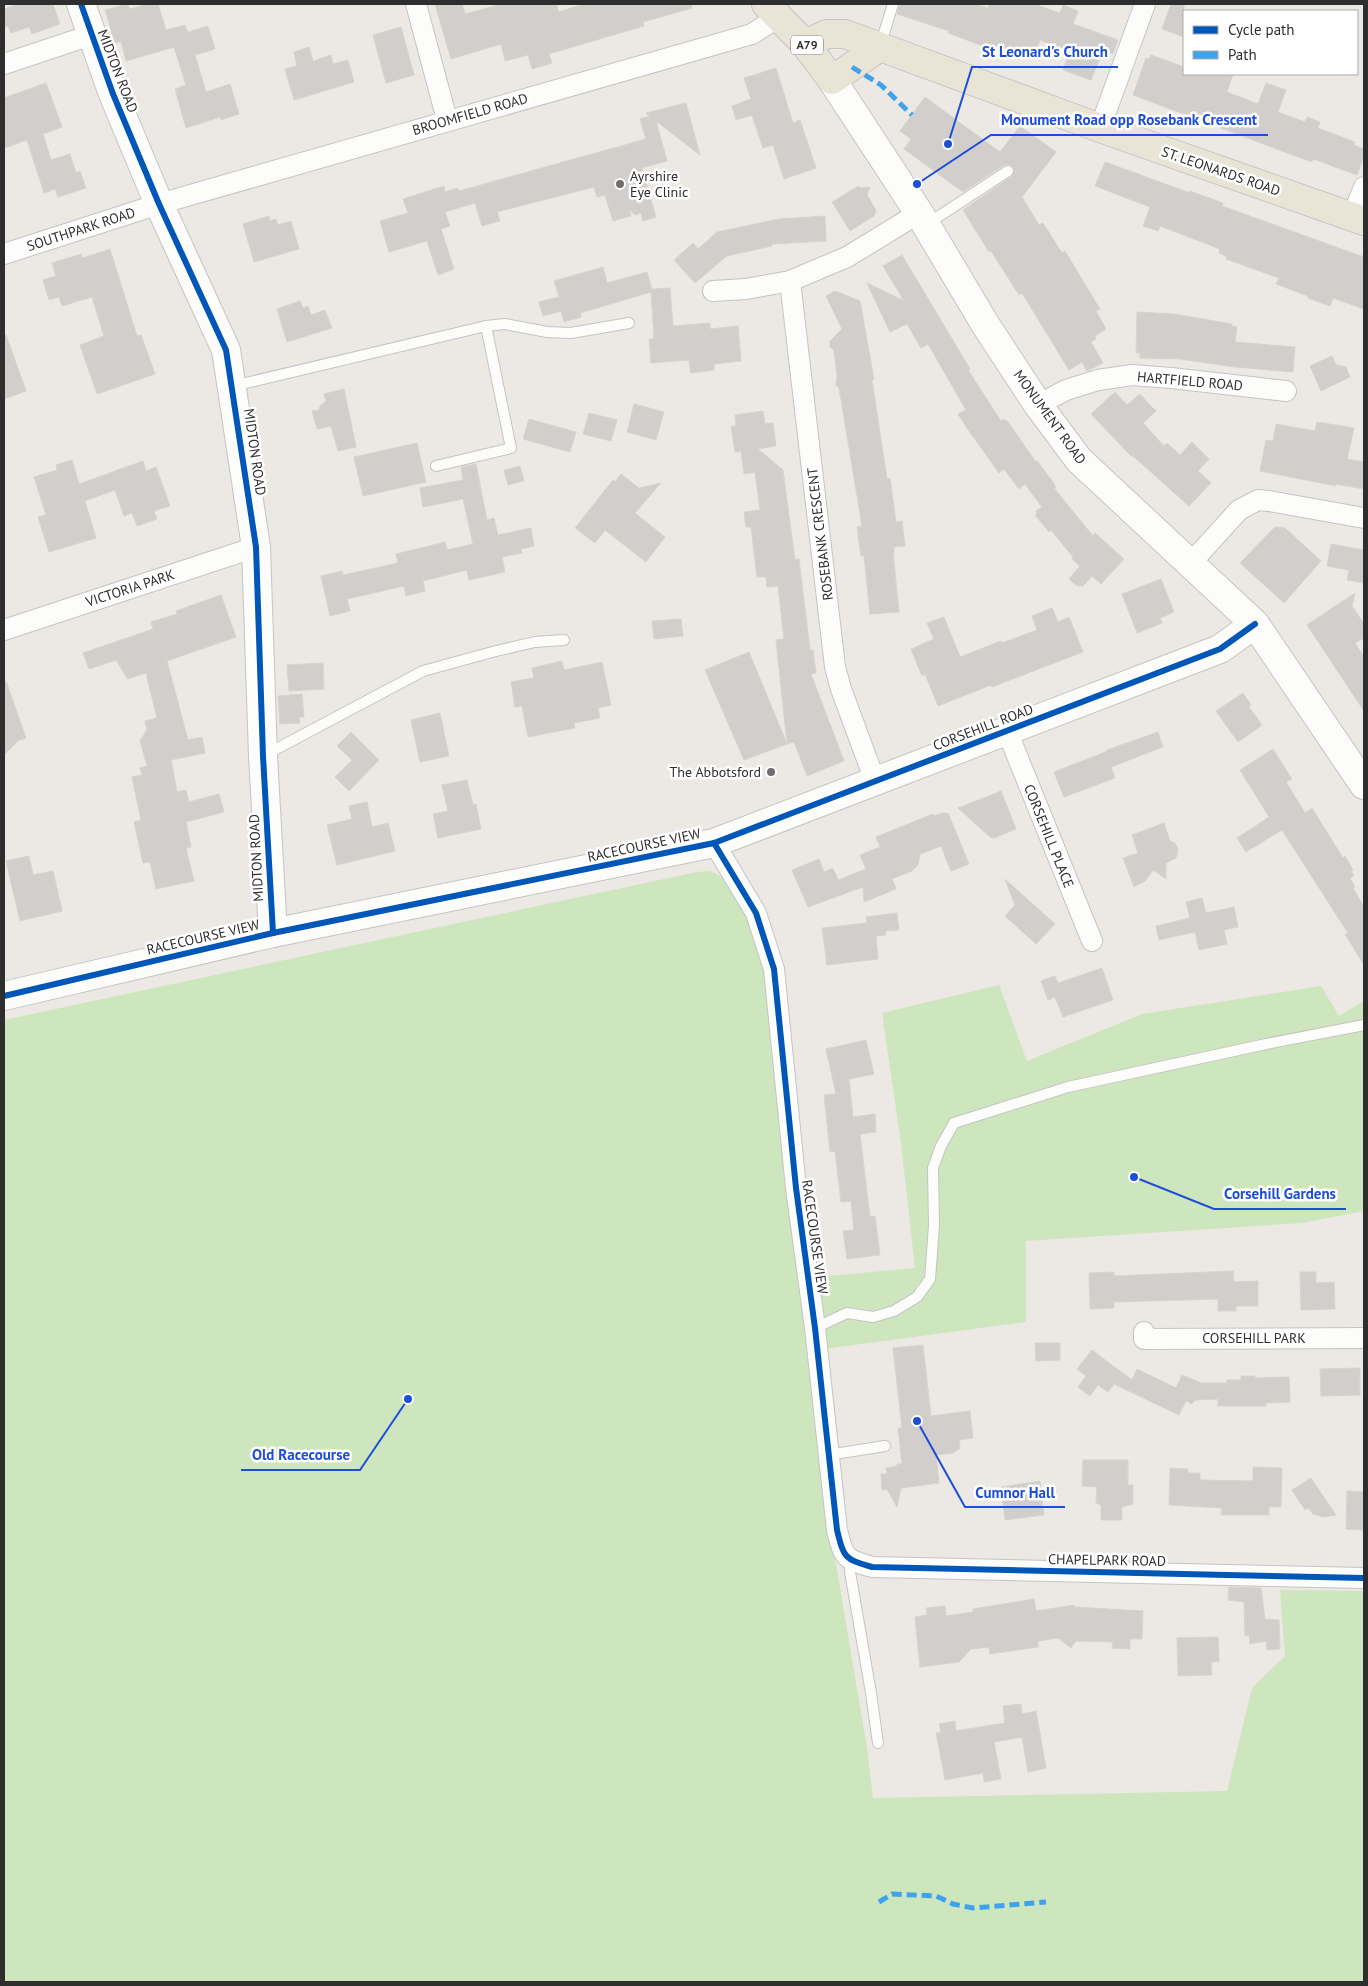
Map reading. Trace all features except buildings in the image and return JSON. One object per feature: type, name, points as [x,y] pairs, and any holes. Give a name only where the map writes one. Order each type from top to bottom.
[{"type":"main road","name":"MONUMENT ROAD","points":[[771,9],[805,44],[832,80]]},
{"type":"main road","name":"ST. LEONARDS ROAD","points":[[805,44],[827,34],[845,34],[1100,128],[1358,219]]},
{"type":"main road","points":[[832,80],[880,48]]},
{"type":"street","name":"MIDTON ROAD","points":[[81,4],[113,94],[159,204],[226,350],[256,547],[263,756],[273,934]]},
{"type":"street","points":[[416,4],[446,120]]},
{"type":"street","points":[[1100,128],[1145,4]]},
{"type":"street","name":"BROOMFIELD ROAD","points":[[159,204],[446,120],[752,34],[766,25],[771,9]]},
{"type":"street","points":[[4,64],[91,34]]},
{"type":"street","name":"MONUMENT ROAD","points":[[832,80],[923,219],[985,324],[1038,404],[1079,460],[1255,624],[1364,786]]},
{"type":"street","points":[[1358,219],[1364,187]]},
{"type":"street","name":"SOUTHPARK ROAD","points":[[4,254],[159,204]]},
{"type":"street","points":[[713,291],[746,289],[790,281],[923,219]]},
{"type":"street","name":"ROSEBANK CRESCENT","points":[[790,281],[835,667],[841,689],[875,781]]},
{"type":"street","name":"HARTFIELD ROAD","points":[[1038,404],[1066,390],[1098,380],[1132,375],[1286,391]]},
{"type":"street","points":[[1190,564],[1239,510],[1258,500],[1364,518]]},
{"type":"street","name":"VICTORIA PARK","points":[[4,630],[256,547]]},
{"type":"street","name":"CORSEHILL ROAD","points":[[714,843],[1220,649],[1255,624]]},
{"type":"street","name":"CORSEHILL PLACE","points":[[1006,731],[1092,941]]},
{"type":"street","name":"RACECOURSE VIEW","points":[[4,996],[273,934],[714,843],[756,913],[774,969],[796,1188],[815,1328],[837,1530],[846,1555],[850,1560]]},
{"type":"street","name":"CORSEHILL PARK","points":[[1143,1342],[1364,1338]]},
{"type":"street","name":"CHAPELPARK ROAD","points":[[850,1560],[872,1567],[1364,1578]]},
{"type":"lane","points":[[880,48],[893,4]]},
{"type":"lane","points":[[923,219],[1008,171]]},
{"type":"lane","points":[[232,386],[486,326],[505,324],[547,332],[570,333],[629,323]]},
{"type":"lane","points":[[436,466],[511,448],[486,326]]},
{"type":"lane","points":[[263,756],[423,671],[535,642],[564,640]]},
{"type":"lane","points":[[815,1328],[847,1313],[873,1317],[894,1311],[917,1297],[930,1279],[934,1226],[932,1168],[941,1146],[954,1123],[1068,1087],[1364,1025]]},
{"type":"lane","points":[[828,1455],[885,1446]]},
{"type":"lane","points":[[850,1560],[850,1572],[878,1743]]},
{"type":"green space","points":[[710,871],[722,877],[740,899],[747,912],[764,969],[828,1530],[836,1564],[867,1748],[873,1798],[1227,1791],[1252,1688],[1285,1656],[1280,1590],[1364,1591],[1364,1982],[4,1982],[4,1020],[697,872]]},
{"type":"green space","points":[[999,985],[1027,1061],[1142,1014],[1321,986],[1339,1016],[1364,1001],[1364,1211],[1302,1223],[1026,1241],[1026,1322],[824,1349],[818,1277],[915,1268],[901,1143],[882,1013]]},
{"type":"marked path","points":[[852,67],[881,85],[912,115]]},
{"type":"marked path","points":[[879,1902],[892,1894],[936,1896],[953,1904],[973,1908],[1046,1902]]},
{"type":"cycle path","points":[[81,4],[113,94],[159,204],[226,350],[256,547],[263,756],[273,933]]},
{"type":"cycle path","points":[[4,996],[273,933],[714,843],[1220,649],[1255,624]]},
{"type":"cycle path","points":[[714,843],[756,913],[774,969],[796,1188],[815,1328],[837,1530],[841,1546],[847,1556],[856,1562],[872,1567],[1364,1578]]},
{"type":"place","name":"St Leonard's Church","points":[[948,144]]},
{"type":"place","name":"Ayrshire Eye Clinic","points":[[620,184]]},
{"type":"place","name":"Monument Road opp Rosebank Crescent","points":[[917,184]]},
{"type":"place","name":"The Abbotsford","points":[[771,772]]},
{"type":"place","name":"Corsehill Gardens","points":[[1134,1177]]},
{"type":"place","name":"Old Racecourse","points":[[408,1399]]},
{"type":"place","name":"Cumnor Hall","points":[[917,1421]]}]
